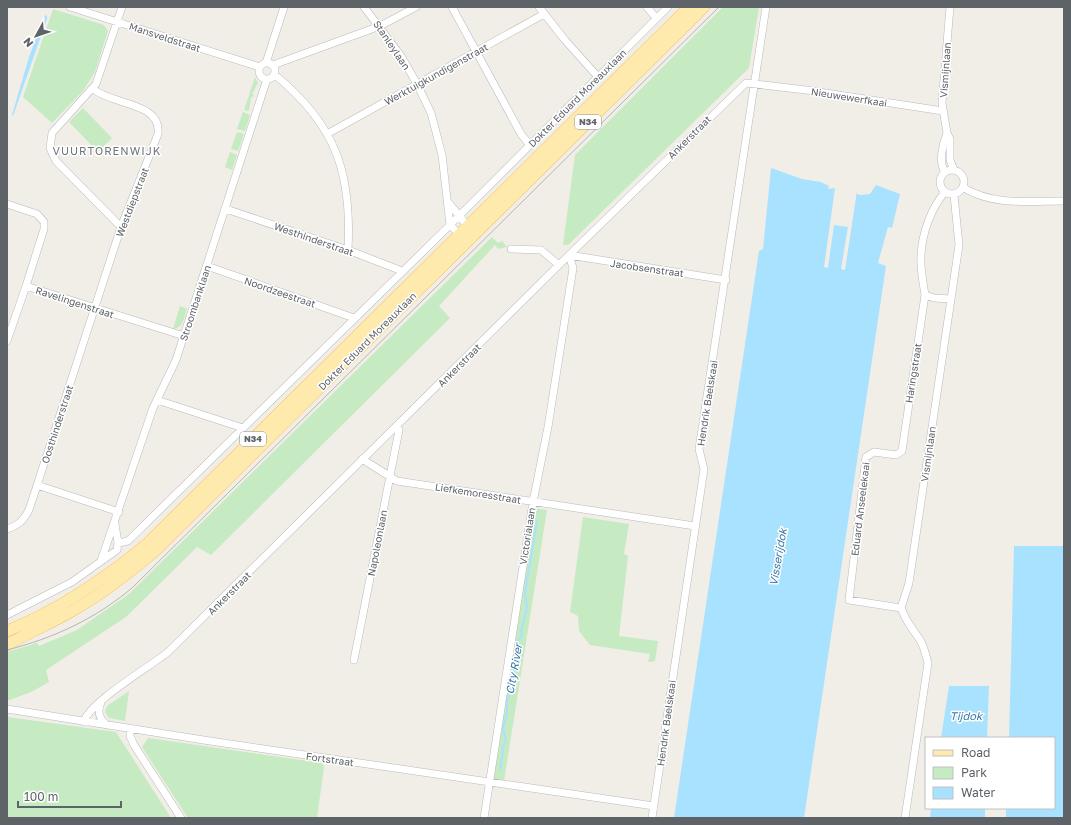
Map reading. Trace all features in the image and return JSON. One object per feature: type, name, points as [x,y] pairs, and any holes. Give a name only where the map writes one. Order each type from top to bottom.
[{"type":"main road","name":"Dokter Eduard Moreauxlaan","points":[[7,645],[61,617],[93,598],[125,576],[156,550],[689,7]]},
{"type":"main road","name":"Dokter Eduard Moreauxlaan","points":[[471,230],[704,7]]},
{"type":"main road","name":"Dokter Eduard Moreauxlaan","points":[[7,631],[56,608],[89,588],[148,543],[463,238]]},
{"type":"street","name":"Mansveldstraat","points":[[70,7],[260,68]]},
{"type":"street","points":[[121,227],[56,161],[50,148],[52,133],[56,127],[93,89],[122,7]]},
{"type":"street","points":[[284,7],[270,64],[275,75],[298,95],[327,134],[338,156],[347,190],[350,218],[348,250]]},
{"type":"street","name":"Stanleylaan","points":[[364,7],[380,26],[417,84],[438,135],[450,224]]},
{"type":"street","points":[[275,75],[267,80],[259,74],[260,68],[380,26],[416,7]]},
{"type":"street","points":[[452,7],[521,134],[530,144]]},
{"type":"street","points":[[539,7],[598,77]]},
{"type":"street","points":[[647,7],[656,18]]},
{"type":"street","name":"Dokter Eduard Moreauxlaan","points":[[7,615],[72,582],[117,550],[118,543],[128,541],[668,7]]},
{"type":"street","points":[[755,83],[766,7]]},
{"type":"street","name":"Vismijnlaan","points":[[950,7],[943,111],[947,133],[950,139],[950,160],[954,170]]},
{"type":"street","name":"Werktuigkundigenstraat","points":[[327,134],[544,14]]},
{"type":"street","name":"Stroombanklaan","points":[[101,562],[157,400],[176,360],[267,80]]},
{"type":"street","name":"Ankerstraat","points":[[84,722],[85,717],[103,698],[168,652],[731,95],[746,83],[755,83]]},
{"type":"street","name":"Nieuwewerfkaai","points":[[755,83],[943,111]]},
{"type":"street","name":"Hendrik Baelskaai","points":[[652,818],[704,469],[700,449],[755,83]]},
{"type":"street","name":"Westdiepstraat","points":[[93,89],[102,96],[147,110],[156,118],[158,123],[158,134],[121,227],[95,308]]},
{"type":"street","name":"Vismijnlaan","points":[[946,172],[943,169],[943,143],[947,133]]},
{"type":"street","points":[[954,170],[963,176],[965,182],[964,188],[954,195],[945,192],[942,188],[940,180],[946,172],[954,170]]},
{"type":"street","points":[[964,188],[975,195],[994,201],[1064,201]]},
{"type":"street","points":[[945,192],[936,204],[922,244],[921,256],[925,295],[934,298],[950,299]]},
{"type":"street","name":"Vismijnlaan","points":[[901,608],[909,583],[959,245],[954,195]]},
{"type":"street","name":"Stanleylaan","points":[[447,200],[458,216],[471,230]]},
{"type":"street","name":"Ravelingenstraat","points":[[7,204],[37,214],[44,222],[44,229],[26,286],[184,336]]},
{"type":"street","name":"Westhinderstraat","points":[[226,208],[348,250],[402,271]]},
{"type":"street","points":[[450,224],[463,238]]},
{"type":"street","points":[[511,249],[541,250],[559,265]]},
{"type":"street","name":"Jacobsenstraat","points":[[568,255],[726,280]]},
{"type":"street","name":"Victorialaan","points":[[484,818],[533,502],[548,427],[573,268],[568,255]]},
{"type":"street","name":"Noordzeestraat","points":[[207,266],[354,318]]},
{"type":"street","points":[[7,341],[26,286]]},
{"type":"street","name":"Haringstraat","points":[[902,451],[925,295]]},
{"type":"street","name":"Oosthinderstraat","points":[[7,529],[18,525],[24,520],[37,485],[95,308]]},
{"type":"street","points":[[157,400],[243,428]]},
{"type":"street","name":"Napoleonlaan","points":[[354,660],[399,430],[396,427]]},
{"type":"street","name":"Eduard Anseelekaai","points":[[901,608],[849,600],[866,457],[874,452],[896,455],[902,451]]},
{"type":"street","name":"Liefkemoresstraat","points":[[362,459],[397,481],[695,526]]},
{"type":"street","points":[[37,485],[118,512]]},
{"type":"street","name":"Stroombanklaan","points":[[115,524],[118,543]]},
{"type":"street","points":[[901,608],[904,618],[911,630],[921,640],[928,663],[905,818]]},
{"type":"street","points":[[103,698],[98,708],[100,718],[107,726]]},
{"type":"street","name":"Fortstraat","points":[[7,708],[107,726],[654,806]]},
{"type":"street","points":[[130,729],[130,736],[134,744],[181,818]]},
{"type":"green space","points":[[723,7],[759,7],[749,68],[568,245],[563,245],[575,155]]},
{"type":"green space","points":[[53,9],[104,25],[108,31],[95,72],[83,91],[52,123],[23,97]]},
{"type":"green space","points":[[255,77],[258,83],[252,94],[254,95],[251,98],[249,111],[244,110]]},
{"type":"green space","points":[[83,108],[112,138],[98,152],[69,122]]},
{"type":"green space","points":[[243,112],[250,115],[245,131],[237,129]]},
{"type":"green space","points":[[237,132],[244,134],[238,151],[231,149]]},
{"type":"green space","points":[[230,152],[237,155],[232,170],[225,167]]},
{"type":"green space","points":[[492,237],[498,243],[502,241],[507,247],[498,249],[495,245],[439,306],[450,318],[211,555],[197,547],[126,617],[46,670],[49,682],[31,692],[7,701],[7,652],[37,643],[39,646],[77,630],[129,594]]},
{"type":"green space","points":[[180,306],[187,309],[184,319],[179,327],[173,329]]},
{"type":"green space","points":[[534,508],[547,510],[504,781],[492,779]]},
{"type":"green space","points":[[583,517],[629,524],[624,554],[628,556],[619,636],[658,641],[655,661],[648,662],[650,654],[590,645],[579,631],[578,616],[570,612]]},
{"type":"green space","points":[[129,691],[125,721],[109,718],[105,712],[107,706]]},
{"type":"green space","points":[[7,717],[116,732],[171,818],[7,818]]},
{"type":"green space","points":[[148,738],[322,763],[324,767],[317,818],[188,818],[142,747]]},
{"type":"water","points":[[45,15],[47,16],[47,19],[13,116],[12,115],[29,57]]},
{"type":"water","name":"Visserijdok","points":[[771,168],[802,179],[821,182],[829,186],[828,189],[835,188],[824,267],[828,268],[834,225],[848,227],[841,269],[845,270],[857,191],[857,194],[861,195],[870,194],[876,185],[900,194],[892,228],[888,227],[878,263],[886,266],[804,818],[674,818],[759,251],[763,249]]},
{"type":"water","points":[[1014,546],[1064,546],[1064,818],[1006,818],[1006,809],[1055,809],[1055,737],[1009,737]]},
{"type":"water","name":"Tijdok","points":[[949,686],[989,686],[987,737],[941,737]]},
{"type":"water","points":[[931,809],[985,809],[985,818],[930,818]]},
{"type":"waterway","name":"City River","points":[[501,769],[503,753],[502,748],[506,741],[503,728],[507,713],[507,700],[512,688],[516,658],[519,650],[518,641],[522,635],[521,631],[527,607],[525,593],[537,521]]},
{"type":"tram line","points":[[7,650],[41,640],[73,626],[103,609],[132,588],[719,7]]},
{"type":"district","name":"VUURTORENWIJK","points":[[107,151]]}]
